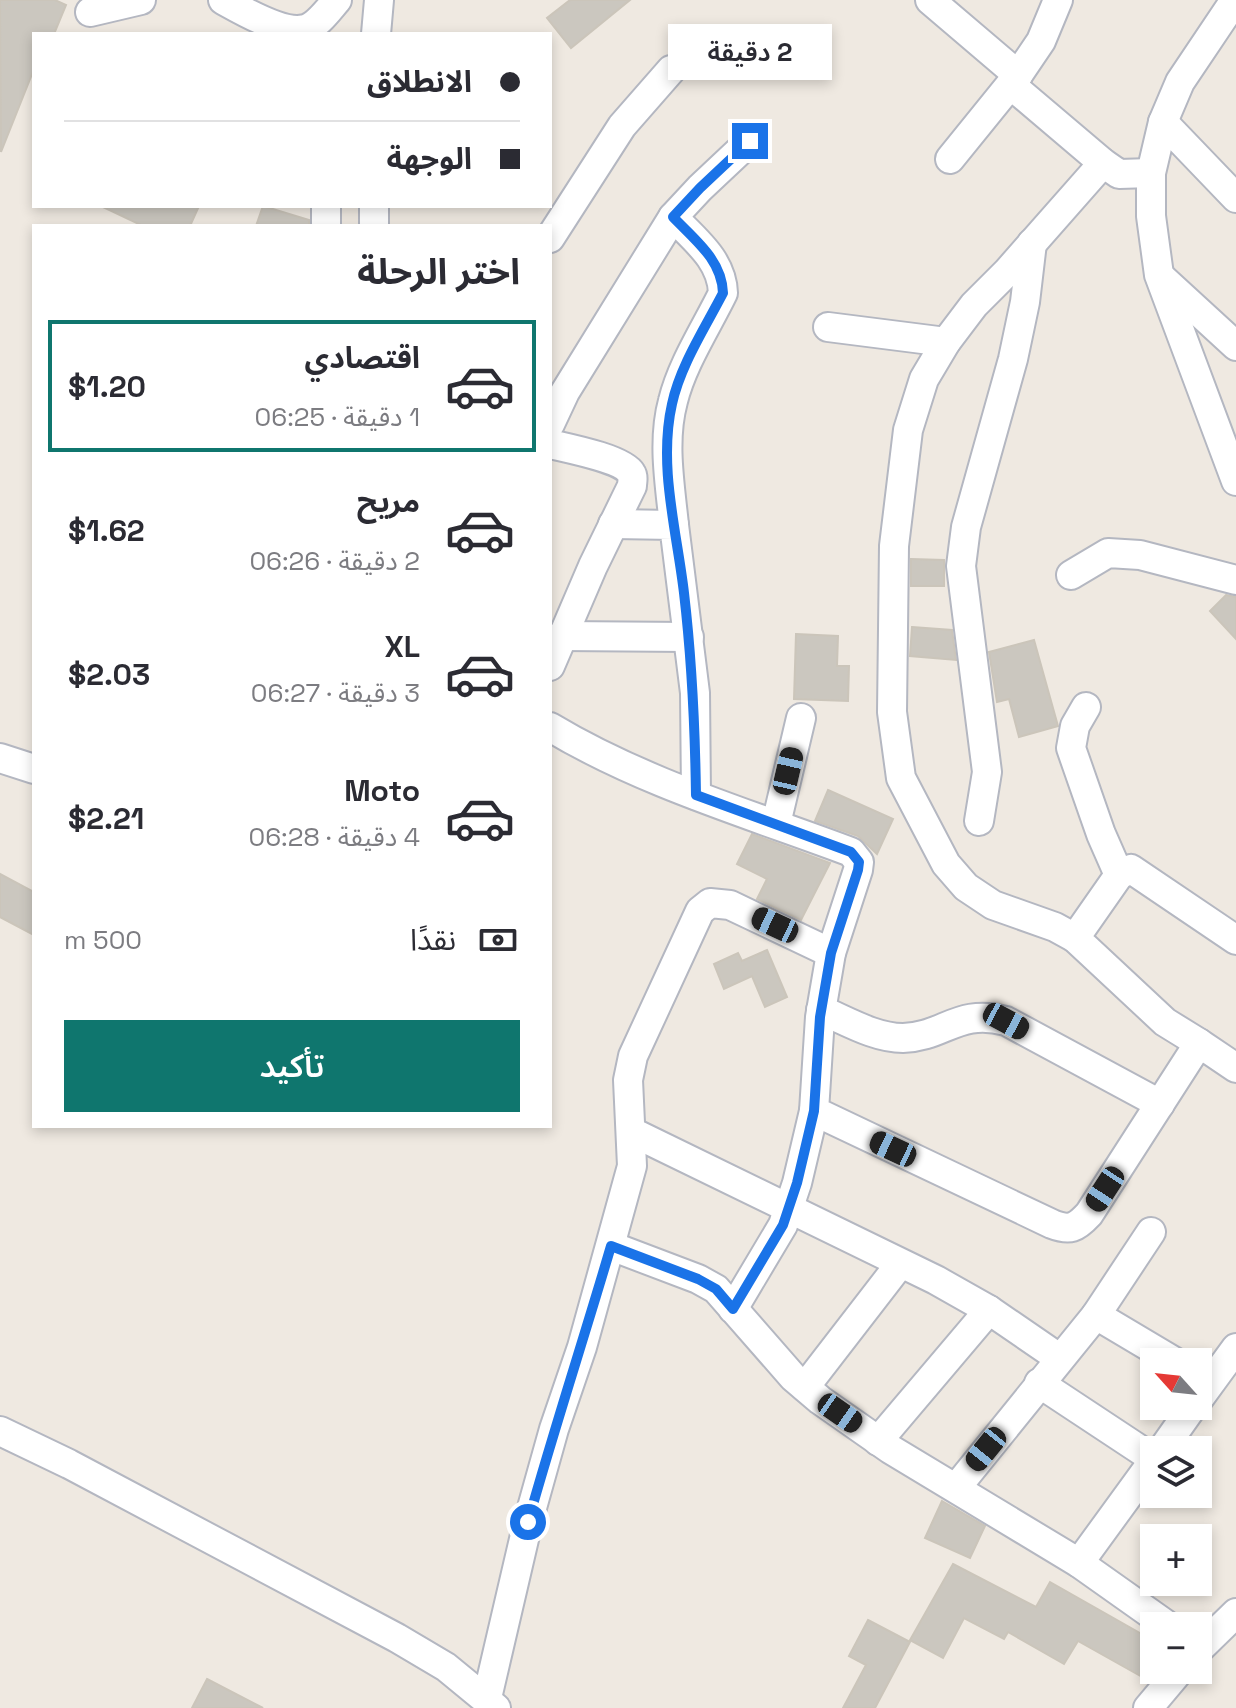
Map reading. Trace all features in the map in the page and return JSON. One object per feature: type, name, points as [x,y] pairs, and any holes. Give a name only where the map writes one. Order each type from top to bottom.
[{"type":"street","points":[[90,12],[141,0]]},
{"type":"street","points":[[223,0],[255,17],[303,32],[337,0]]},
{"type":"street","points":[[376,32],[379,0]]},
{"type":"street","points":[[930,0],[1103,163],[1119,174],[1151,173]]},
{"type":"street","points":[[950,159],[1014,80],[1041,41],[1058,0]]},
{"type":"street","points":[[1232,15],[1180,82],[1163,122],[1151,173],[1151,216],[1159,275],[1236,481]]},
{"type":"street","points":[[552,235],[622,126],[671,70]]},
{"type":"street","points":[[1163,122],[1236,198]]},
{"type":"street","points":[[552,420],[565,392],[562,375],[673,217],[750,141]]},
{"type":"street","points":[[1103,163],[974,305],[946,342],[924,379],[908,430],[894,546],[892,712],[901,778],[946,864],[966,887],[993,905],[1055,927],[1075,938],[1165,1022],[1236,1068]]},
{"type":"street","points":[[673,217],[715,262],[723,277],[723,293],[678,384],[672,404],[668,444],[674,525],[695,693],[696,795]]},
{"type":"street","points":[[979,821],[987,772],[961,566],[966,527],[1013,359],[1025,302],[1032,243]]},
{"type":"street","points":[[1159,275],[1236,346]]},
{"type":"street","points":[[828,327],[946,342]]},
{"type":"street","points":[[552,445],[620,463],[633,477],[632,486],[552,661]]},
{"type":"street","points":[[613,524],[674,525]]},
{"type":"street","points":[[1071,575],[1108,553],[1140,555],[1236,580]]},
{"type":"street","points":[[561,636],[689,637]]},
{"type":"street","points":[[1086,707],[1075,726],[1071,748],[1119,875]]},
{"type":"street","points":[[776,824],[801,718]]},
{"type":"street","points":[[552,728],[595,754],[851,852],[856,857],[858,870],[831,953],[821,1010],[814,1111],[789,1208],[762,1265],[733,1309]]},
{"type":"street","points":[[0,758],[32,768]]},
{"type":"street","points":[[1075,938],[1119,875],[1126,870],[1135,871],[1236,940]]},
{"type":"street","points":[[0,1431],[397,1638],[446,1667],[492,1703],[532,1508],[632,1166],[628,1080],[633,1056],[700,911],[710,903],[730,905],[831,953]]},
{"type":"street","points":[[821,1010],[882,1036],[904,1038],[986,1015],[1006,1021],[1160,1104]]},
{"type":"street","points":[[814,1111],[1052,1224],[1070,1229],[1078,1226],[1089,1214],[1199,1043]]},
{"type":"street","points":[[632,1132],[936,1280],[989,1310],[1059,1358]]},
{"type":"street","points":[[956,1488],[1096,1315],[1151,1232]]},
{"type":"street","points":[[611,1246],[698,1279],[716,1289],[805,1387],[878,1441],[1079,1563],[1148,1612]]},
{"type":"street","points":[[805,1387],[900,1264]]},
{"type":"street","points":[[878,1441],[989,1310]]},
{"type":"street","points":[[1096,1315],[1151,1348]]},
{"type":"street","points":[[1212,1375],[1236,1348]]},
{"type":"street","points":[[1039,1383],[1140,1451]]},
{"type":"street","points":[[1079,1563],[1140,1479]]},
{"type":"street","points":[[1212,1635],[1236,1613]]},
{"type":"street","points":[[1148,1708],[1168,1684]]},
{"type":"building","points":[[0,0],[55,0],[66,5],[55,32],[32,32],[32,74],[1,152]]},
{"type":"building","points":[[570,0],[630,0],[571,48],[547,18]]},
{"type":"building","points":[[105,208],[198,208],[191,224],[139,224]]},
{"type":"building","points":[[262,208],[309,220],[309,224],[257,224]]},
{"type":"building","points":[[911,559],[944,560],[944,586],[911,586]]},
{"type":"building","points":[[1226,595],[1236,597],[1236,639],[1210,611]]},
{"type":"building","points":[[912,627],[952,630],[956,660],[910,656]]},
{"type":"building","points":[[796,634],[838,636],[837,666],[849,666],[848,701],[794,699]]},
{"type":"building","points":[[1034,640],[1058,726],[1019,737],[1009,699],[997,702],[989,652]]},
{"type":"building","points":[[828,790],[893,819],[877,854],[858,836],[815,821]]},
{"type":"building","points":[[752,834],[830,863],[801,920],[757,899],[767,879],[737,864]]},
{"type":"building","points":[[0,874],[32,891],[32,934],[0,917]]},
{"type":"building","points":[[767,950],[787,997],[765,1007],[752,976],[724,989],[714,964],[738,953],[742,961]]},
{"type":"building","points":[[942,1501],[985,1526],[970,1558],[925,1538]]},
{"type":"building","points":[[953,1564],[1036,1607],[1050,1582],[1140,1633],[1140,1676],[1078,1641],[1064,1664],[1008,1632],[1004,1639],[964,1618],[943,1658],[910,1640]]},
{"type":"building","points":[[868,1620],[910,1642],[875,1708],[843,1708],[866,1665],[849,1656]]},
{"type":"building","points":[[207,1679],[263,1708],[192,1708]]},
{"type":"route","points":[[528,1522],[611,1246],[698,1279],[716,1289],[733,1309],[762,1265],[783,1225],[797,1183],[814,1111],[820,1017],[831,953],[858,870],[859,862],[851,852],[696,795],[695,693],[674,525],[668,444],[672,404],[678,384],[723,293],[723,277],[715,262],[673,217],[750,141]]}]
